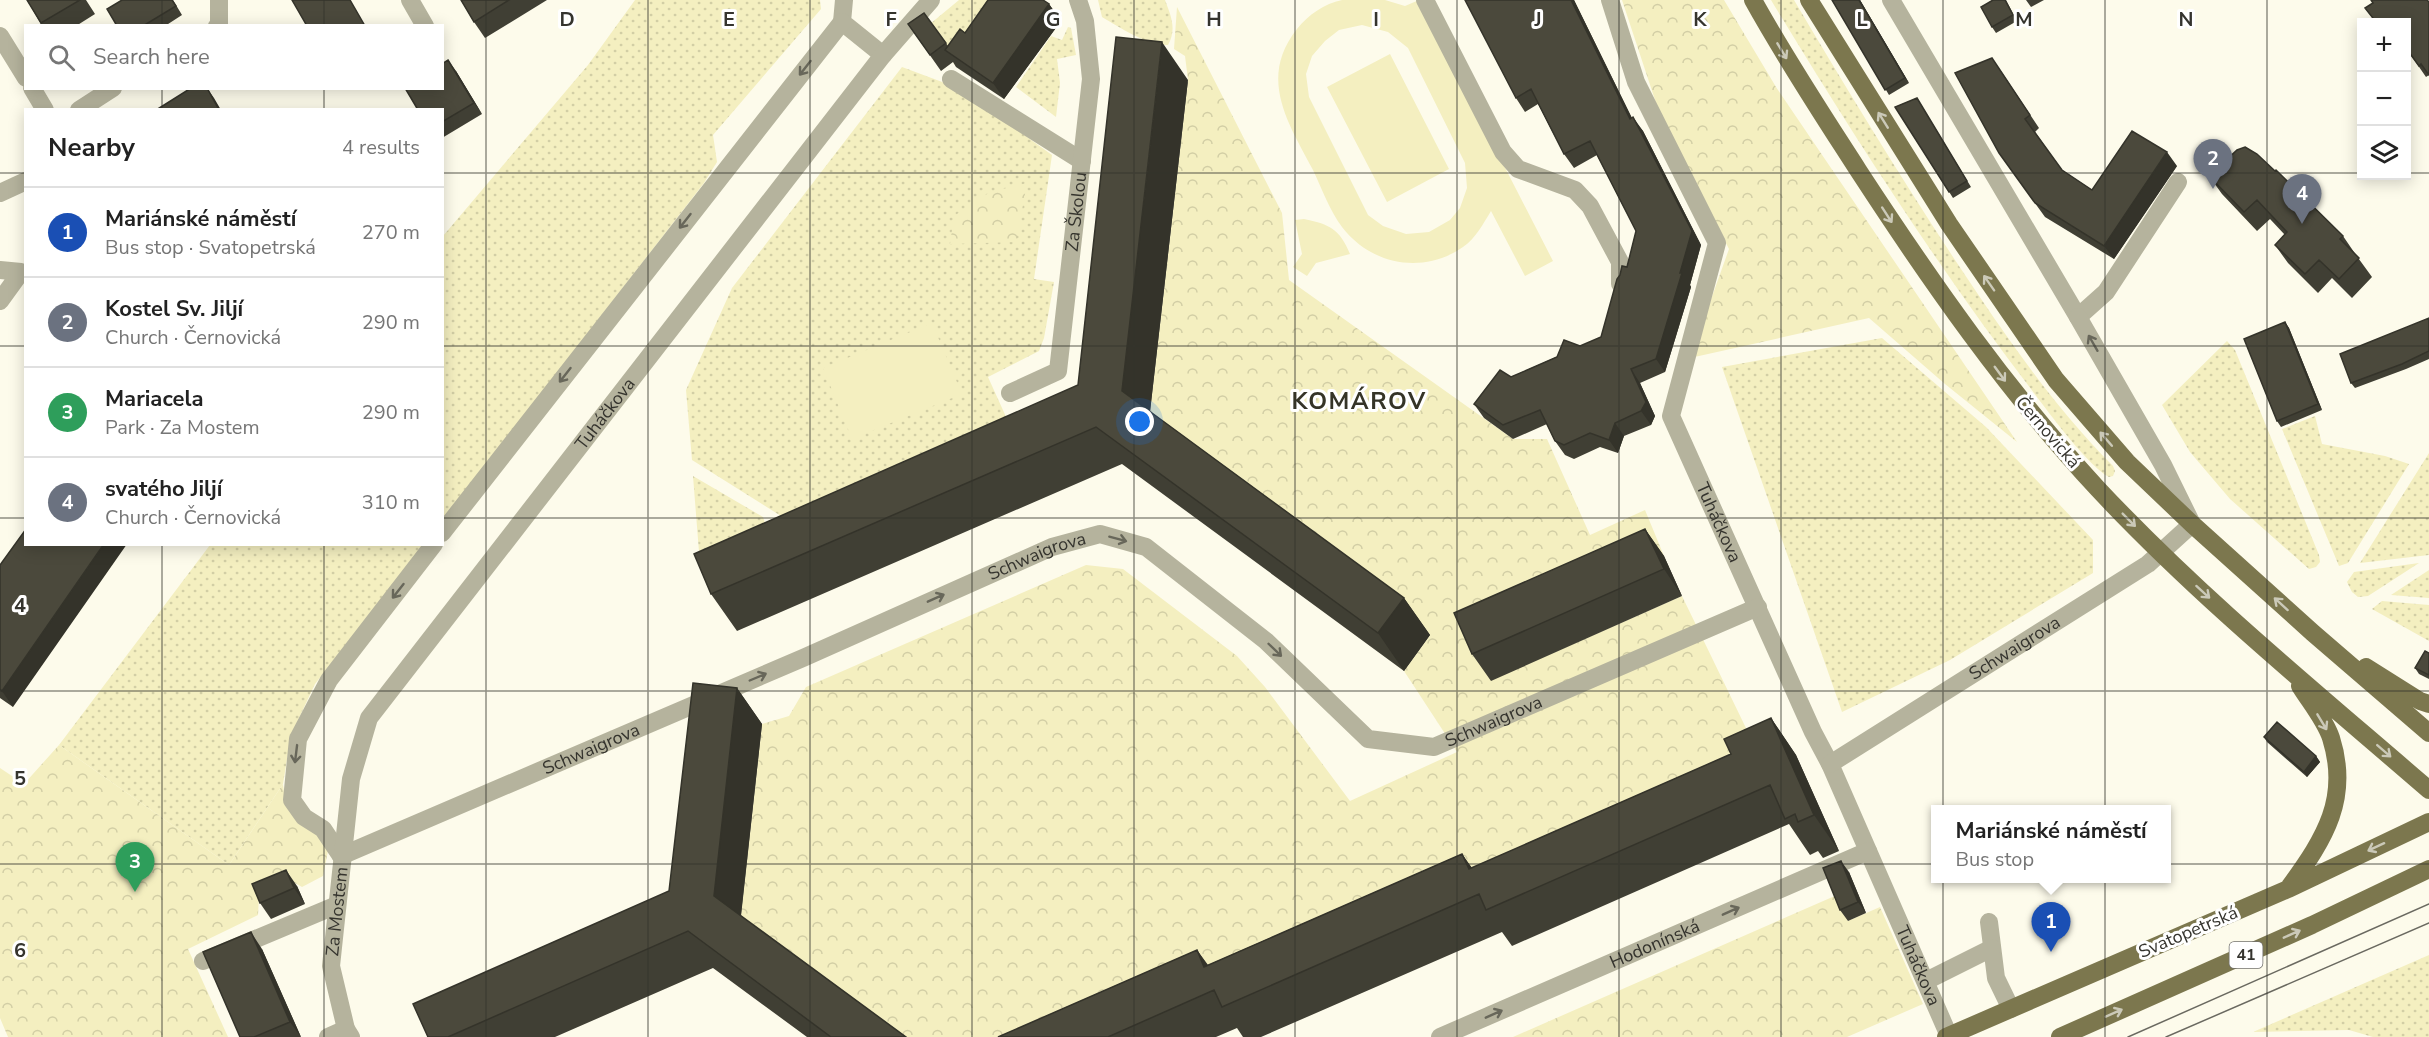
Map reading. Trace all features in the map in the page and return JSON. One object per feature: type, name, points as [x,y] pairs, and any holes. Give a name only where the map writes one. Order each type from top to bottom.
[{"type":"main road","name":"Černovická","points":[[1753,0],[1783,53],[1908,247],[2020,401],[2099,490],[2161,553],[2292,672],[2429,790]]},
{"type":"main road","points":[[1809,0],[1949,224],[2056,380],[2127,462],[2192,524],[2313,633],[2429,732]]},
{"type":"main road","points":[[2313,633],[2420,701],[2429,704]]},
{"type":"main road","points":[[2288,889],[2315,852],[2331,820],[2339,777],[2331,736],[2292,672]]},
{"type":"main road","name":"Svatopetrská","points":[[1947,1036],[2288,889],[2429,822]]},
{"type":"main road","name":"41","points":[[2060,1037],[2312,926],[2429,869]]},
{"type":"street","points":[[219,0],[219,24]]},
{"type":"street","points":[[410,0],[424,24]]},
{"type":"street","points":[[444,530],[842,22],[844,0]]},
{"type":"street","name":"Tuháčkova","points":[[341,856],[351,779],[369,718],[883,55],[931,0]]},
{"type":"street","name":"Za Školou","points":[[1010,393],[1058,371],[1091,79],[1085,21],[1078,0]]},
{"type":"street","points":[[1425,0],[1503,152],[1518,169],[1575,190],[1590,206],[1620,262],[1620,284]]},
{"type":"street","name":"Tuháčkova","points":[[1610,0],[1636,82],[1717,243],[1671,416],[1813,732],[1830,764],[1926,981],[1947,1036]]},
{"type":"street","points":[[1891,0],[2078,317],[2163,465],[2192,524]]},
{"type":"street","points":[[842,22],[883,55]]},
{"type":"street","points":[[0,36],[24,75]]},
{"type":"street","points":[[951,80],[1082,161]]},
{"type":"street","points":[[33,90],[44,108]]},
{"type":"street","points":[[82,108],[110,90]]},
{"type":"street","points":[[0,193],[24,182]]},
{"type":"street","points":[[2078,317],[2106,292],[2178,182]]},
{"type":"street","points":[[0,270],[24,271]]},
{"type":"street","points":[[0,301],[24,271]]},
{"type":"street","name":"Schwaigrova","points":[[1830,764],[2126,578],[2161,553],[2192,524]]},
{"type":"street","name":"Schwaigrova","points":[[341,856],[1052,547],[1100,534],[1146,547],[1266,641],[1368,739],[1434,747],[1758,607]]},
{"type":"street","points":[[341,856],[323,829],[304,817],[292,800],[298,739],[329,680],[432,546]]},
{"type":"street","name":"Hodonínská","points":[[1440,1037],[1868,851]]},
{"type":"street","name":"Za Mostem","points":[[341,856],[331,966],[349,1033]]},
{"type":"street","points":[[203,961],[337,905]]},
{"type":"street","points":[[1989,922],[1996,978],[2011,1009]]},
{"type":"street","points":[[1926,981],[1992,948]]},
{"type":"street","points":[[328,1037],[349,1033]]},
{"type":"green space","points":[[635,0],[820,0],[821,9],[713,135],[717,162],[704,183],[444,519],[444,235],[588,65]]},
{"type":"green space","points":[[959,0],[1011,0],[961,70],[953,63],[957,60],[930,24]]},
{"type":"green space","points":[[1098,0],[1165,0],[1173,28],[1168,45],[1143,39],[1102,17]]},
{"type":"green space","points":[[1342,0],[1385,0],[1405,6],[1419,0],[1553,261],[1525,276],[1491,211],[1475,235],[1463,247],[1448,256],[1415,263],[1398,262],[1382,257],[1354,240],[1342,227],[1294,135],[1281,100],[1278,83],[1285,47],[1297,29],[1317,10]],"holes":[[[1362,25],[1388,32],[1408,48],[1465,163],[1467,188],[1460,208],[1450,220],[1429,232],[1406,234],[1383,226],[1368,215],[1309,97],[1306,74],[1312,56],[1325,41],[1339,30]]]},
{"type":"green space","points":[[1622,0],[1724,0],[1776,87],[2017,442],[1869,318],[1690,358],[1729,249],[1658,109]]},
{"type":"green space","points":[[1771,0],[1794,0],[1893,164],[1973,287],[2048,393],[2113,466],[2115,471],[2113,476],[2109,477],[2101,471],[2070,439],[1998,346],[1865,151]]},
{"type":"green space","points":[[1177,7],[1282,213],[1289,280],[1513,439],[1547,439],[1590,535],[1645,510],[1664,556],[1473,640],[1491,680],[1682,596],[1760,757],[1106,1037],[882,1037],[739,932],[762,724],[789,716],[806,687],[1086,565],[1123,569],[1237,656],[1265,687],[1350,801],[1457,752],[1404,671],[1430,635],[1148,429],[1188,80],[1185,56],[1174,49]]},
{"type":"green space","points":[[1068,27],[1071,28],[1076,55],[1057,59],[1060,83],[1056,117],[1016,87],[1051,36],[1062,40]]},
{"type":"green space","points":[[1390,54],[1449,169],[1387,202],[1327,87]]},
{"type":"green space","points":[[902,67],[961,89],[1052,155],[1034,279],[1054,282],[1044,338],[1039,351],[988,377],[1007,419],[781,516],[692,460],[686,390],[732,288]]},
{"type":"green space","points":[[1027,183],[1016,242],[950,244],[954,216],[990,192]]},
{"type":"green space","points":[[1304,219],[1333,229],[1338,233],[1350,254],[1316,263],[1307,276],[1293,267],[1302,254],[1295,220]]},
{"type":"green space","points":[[932,323],[962,394],[852,439],[823,368]]},
{"type":"green space","points":[[1882,338],[1986,427],[2093,540],[2093,573],[1950,660],[1842,712],[1722,367]]},
{"type":"green space","points":[[2227,341],[2235,350],[2319,555],[2320,562],[2316,567],[2309,569],[2230,499],[2190,452],[2162,405]]},
{"type":"green space","points":[[2315,416],[2322,444],[2385,456],[2409,464],[2348,563],[2339,566],[2282,429]]},
{"type":"green space","points":[[2429,453],[2429,555],[2360,563]]},
{"type":"green space","points":[[693,476],[763,517],[765,523],[699,552]]},
{"type":"green space","points":[[209,546],[422,546],[315,684],[291,735],[283,784],[229,865],[59,745]]},
{"type":"green space","points":[[2419,563],[2368,596],[2358,597],[2352,592],[2347,582],[2354,572]]},
{"type":"green space","points":[[2429,570],[2429,598],[2391,595]]},
{"type":"green space","points":[[2382,601],[2429,605],[2429,641],[2372,609]]},
{"type":"green space","points":[[59,745],[229,865],[283,784],[285,801],[321,839],[328,851],[323,876],[302,887],[295,883],[259,896],[258,915],[188,949],[228,1037],[8,1037],[0,1018],[0,768],[24,784]]},
{"type":"green space","points":[[1837,895],[1848,921],[1880,907],[1923,1004],[1847,1037],[1513,1037]]},
{"type":"green space","points":[[2429,955],[2429,1037],[2373,1037],[2349,1030],[2253,1032]]},
{"type":"building","points":[[27,0],[80,0],[41,23]]},
{"type":"building","points":[[122,0],[172,0],[176,6],[146,24],[116,24],[107,9]]},
{"type":"building","points":[[292,0],[350,0],[364,24],[306,24]]},
{"type":"building","points":[[461,0],[509,0],[474,22]]},
{"type":"building","points":[[988,0],[1043,0],[1049,4],[993,83],[945,50],[960,29],[965,33]]},
{"type":"building","points":[[1465,0],[1571,0],[1630,119],[1633,117],[1692,231],[1656,359],[1631,369],[1646,402],[1641,411],[1615,423],[1609,440],[1590,433],[1564,445],[1555,441],[1540,410],[1503,425],[1474,404],[1500,370],[1511,377],[1557,357],[1564,340],[1580,346],[1601,337],[1617,279],[1622,266],[1627,267],[1636,231],[1590,141],[1564,154],[1531,89],[1516,98]]},
{"type":"building","points":[[1832,0],[1859,0],[1905,78],[1885,90]]},
{"type":"building","points":[[1993,0],[2005,0],[2013,15],[1992,27],[1981,7]]},
{"type":"building","points":[[2371,0],[2427,0],[2429,2],[2429,75],[2411,55],[2411,18],[2373,18],[2365,8],[2373,3]]},
{"type":"building","points":[[924,13],[946,43],[930,55],[908,24]]},
{"type":"building","points":[[1116,37],[1162,42],[1122,391],[1404,598],[1378,633],[1096,427],[711,594],[694,554],[1078,385]]},
{"type":"building","points":[[1992,58],[2030,115],[2025,119],[2062,170],[2092,190],[2132,131],[2167,152],[2104,246],[2035,203],[1999,153],[1955,73]]},
{"type":"building","points":[[448,60],[474,103],[444,121],[444,108],[417,108],[406,90],[444,90],[444,63]]},
{"type":"building","points":[[188,90],[208,90],[218,108],[159,108]]},
{"type":"building","points":[[1917,98],[1967,181],[1949,192],[1895,107]]},
{"type":"building","points":[[2245,147],[2276,170],[2343,236],[2340,239],[2359,258],[2339,279],[2319,260],[2305,274],[2275,245],[2287,232],[2257,200],[2244,212],[2209,176],[2237,150]]},
{"type":"building","points":[[2429,318],[2429,351],[2351,383],[2340,354]]},
{"type":"building","points":[[2285,322],[2318,404],[2277,421],[2244,339]]},
{"type":"building","points":[[1645,529],[1664,569],[1472,654],[1454,613]]},
{"type":"building","points":[[24,532],[24,546],[103,546],[2,691],[0,689],[0,565]]},
{"type":"building","points":[[2425,651],[2429,653],[2429,675],[2415,668]]},
{"type":"building","points":[[693,683],[737,688],[714,896],[906,1037],[831,1037],[688,931],[448,1037],[428,1037],[413,1004],[669,891]]},
{"type":"building","points":[[1771,718],[1814,815],[1798,822],[1795,814],[1785,819],[1770,785],[1486,910],[1479,894],[1222,1007],[1214,990],[1108,1037],[998,1037],[1197,950],[1204,967],[1462,854],[1469,869],[1731,754],[1724,739]]},
{"type":"building","points":[[2277,722],[2316,756],[2304,772],[2264,737]]},
{"type":"building","points":[[1841,861],[1858,902],[1840,910],[1823,868]]},
{"type":"building","points":[[286,870],[294,888],[260,903],[252,884]]},
{"type":"building","points":[[251,932],[290,1022],[254,1037],[240,1037],[203,952]]},
{"type":"tram line","points":[[2128,1037],[2429,904]]},
{"type":"tram line","points":[[2166,1037],[2429,923]]},
{"type":"place","name":"Kostel Sv. Jiljí","points":[[2213,189]]},
{"type":"place","name":"svatého Jiljí","points":[[2302,224]]},
{"type":"place","name":"Mariacela","points":[[135,892]]},
{"type":"place","name":"Mariánské náměstí","points":[[2051,952]]},
{"type":"district","name":"KOMÁROV","points":[[1359,401]]}]
